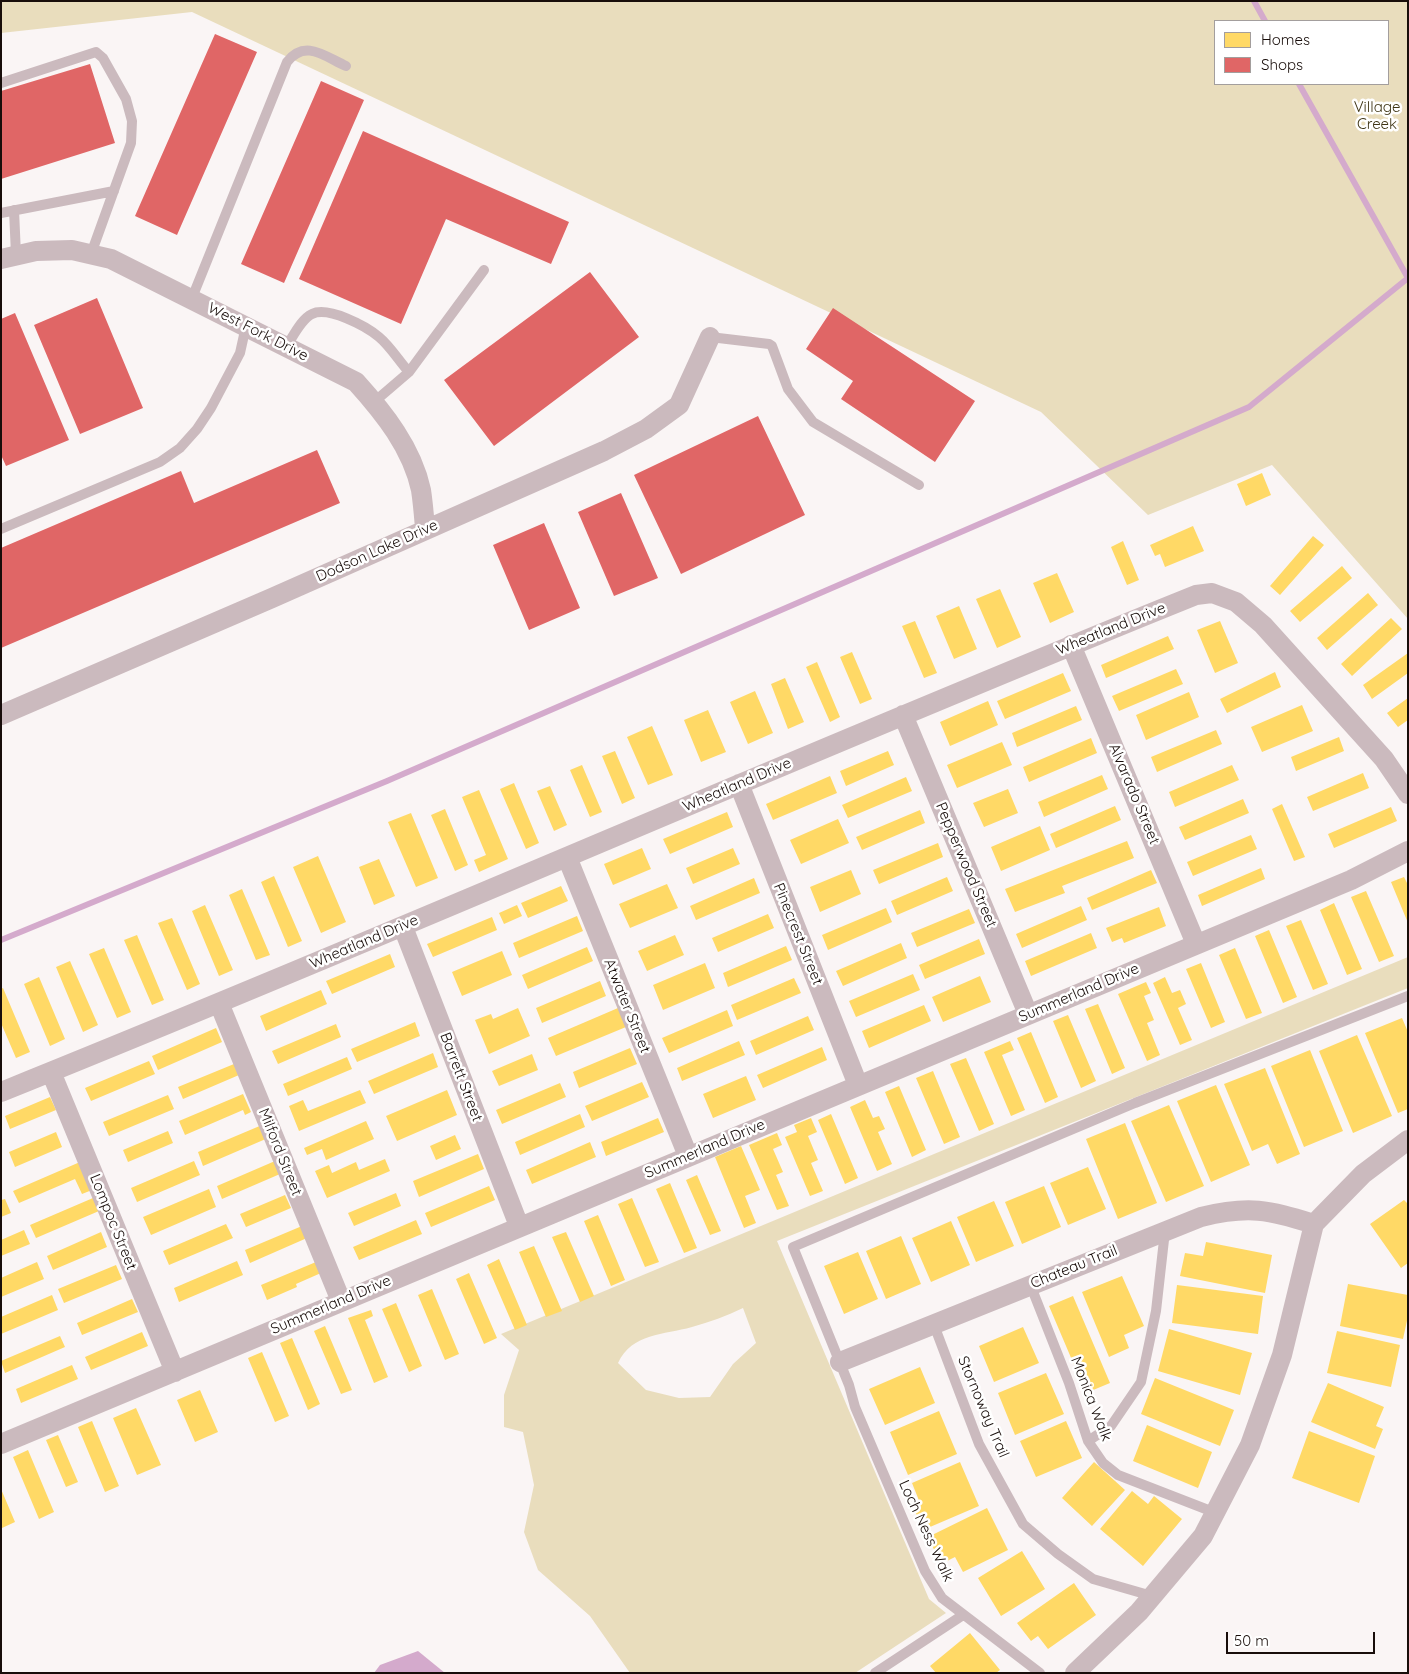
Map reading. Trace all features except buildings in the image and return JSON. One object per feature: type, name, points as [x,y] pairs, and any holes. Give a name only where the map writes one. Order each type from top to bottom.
[{"type":"street","name":"West Fork Drive","points":[[9,257],[36,251],[72,250],[111,259],[356,382],[384,413],[409,457],[420,489],[426,528]]},
{"type":"street","name":"Dodson Lake Drive","points":[[1,715],[272,598],[426,528],[604,451],[646,429],[679,405],[710,338]]},
{"type":"street","name":"Wheatland Drive","points":[[1,1092],[402,927],[1072,644],[1196,595],[1212,593],[1230,600],[1263,625],[1384,759],[1408,794]]},
{"type":"street","name":"Alvarado Street","points":[[1072,644],[1196,944]]},
{"type":"street","name":"Pepperwood Street","points":[[903,715],[1028,1014]]},
{"type":"street","name":"Pinecrest Street","points":[[739,784],[858,1085]]},
{"type":"street","name":"Summerland Drive","points":[[2,1443],[1351,880],[1408,851]]},
{"type":"street","name":"Atwater Street","points":[[567,857],[688,1156]]},
{"type":"street","name":"Barrett Street","points":[[402,927],[519,1226]]},
{"type":"street","name":"Milford Street","points":[[219,1003],[341,1301]]},
{"type":"street","name":"Lompoc Street","points":[[51,1072],[175,1372]]},
{"type":"street","points":[[1075,1673],[1139,1612],[1203,1536],[1250,1445],[1282,1355],[1314,1224],[1363,1174],[1408,1140]]},
{"type":"street","name":"Chateau Trail","points":[[840,1362],[1030,1284],[1201,1217],[1229,1210],[1266,1210],[1314,1224]]},
{"type":"lane","points":[[192,298],[287,62],[295,52],[307,49],[346,66]]},
{"type":"lane","points":[[1,83],[96,52],[103,58],[126,100],[132,121],[131,143],[91,254]]},
{"type":"lane","points":[[1,213],[114,191]]},
{"type":"lane","points":[[9,257],[14,210]]},
{"type":"lane","points":[[374,402],[409,372],[484,270]]},
{"type":"lane","points":[[286,347],[306,318],[312,314],[323,312],[344,317],[379,336],[409,372]]},
{"type":"lane","points":[[1,529],[160,462],[180,448],[197,429],[220,391],[240,353],[246,326]]},
{"type":"lane","points":[[710,338],[769,344],[772,346],[788,389],[813,422],[919,485]]},
{"type":"lane","name":"Loch Ness Walk","points":[[1040,1673],[942,1598],[925,1571],[855,1407],[840,1362],[793,1247],[1134,1103],[1408,996]]},
{"type":"lane","points":[[1088,1441],[1111,1426],[1141,1382],[1156,1311],[1165,1231]]},
{"type":"lane","name":"Monica Walk","points":[[1030,1284],[1069,1384],[1088,1441],[1103,1463],[1118,1475],[1216,1513]]},
{"type":"lane","name":"Stornoway Trail","points":[[934,1325],[980,1444],[1023,1524],[1058,1554],[1093,1579],[1152,1596]]},
{"type":"lane","points":[[874,1673],[963,1615]]},
{"type":"green space","name":"Village Creek","points":[[1,1],[1408,1],[1408,619],[1272,465],[1148,515],[1041,412],[192,12],[1,33]]},
{"type":"green space","points":[[1408,957],[1408,988],[777,1241],[929,1599],[946,1613],[855,1673],[630,1673],[590,1616],[538,1570],[524,1532],[534,1485],[523,1432],[504,1427],[504,1395],[519,1350],[501,1334]],"holes":[[[743,1308],[756,1343],[733,1364],[710,1397],[679,1398],[646,1390],[618,1363],[624,1353],[640,1341],[705,1323]]]},
{"type":"shaded area","points":[[418,1651],[445,1673],[374,1673],[380,1665]]},
{"type":"waterway","points":[[1254,1],[1264,20]]},
{"type":"waterway","points":[[1300,85],[1408,278]]},
{"type":"waterway","points":[[1,940],[387,781],[1249,407],[1408,278]]}]
